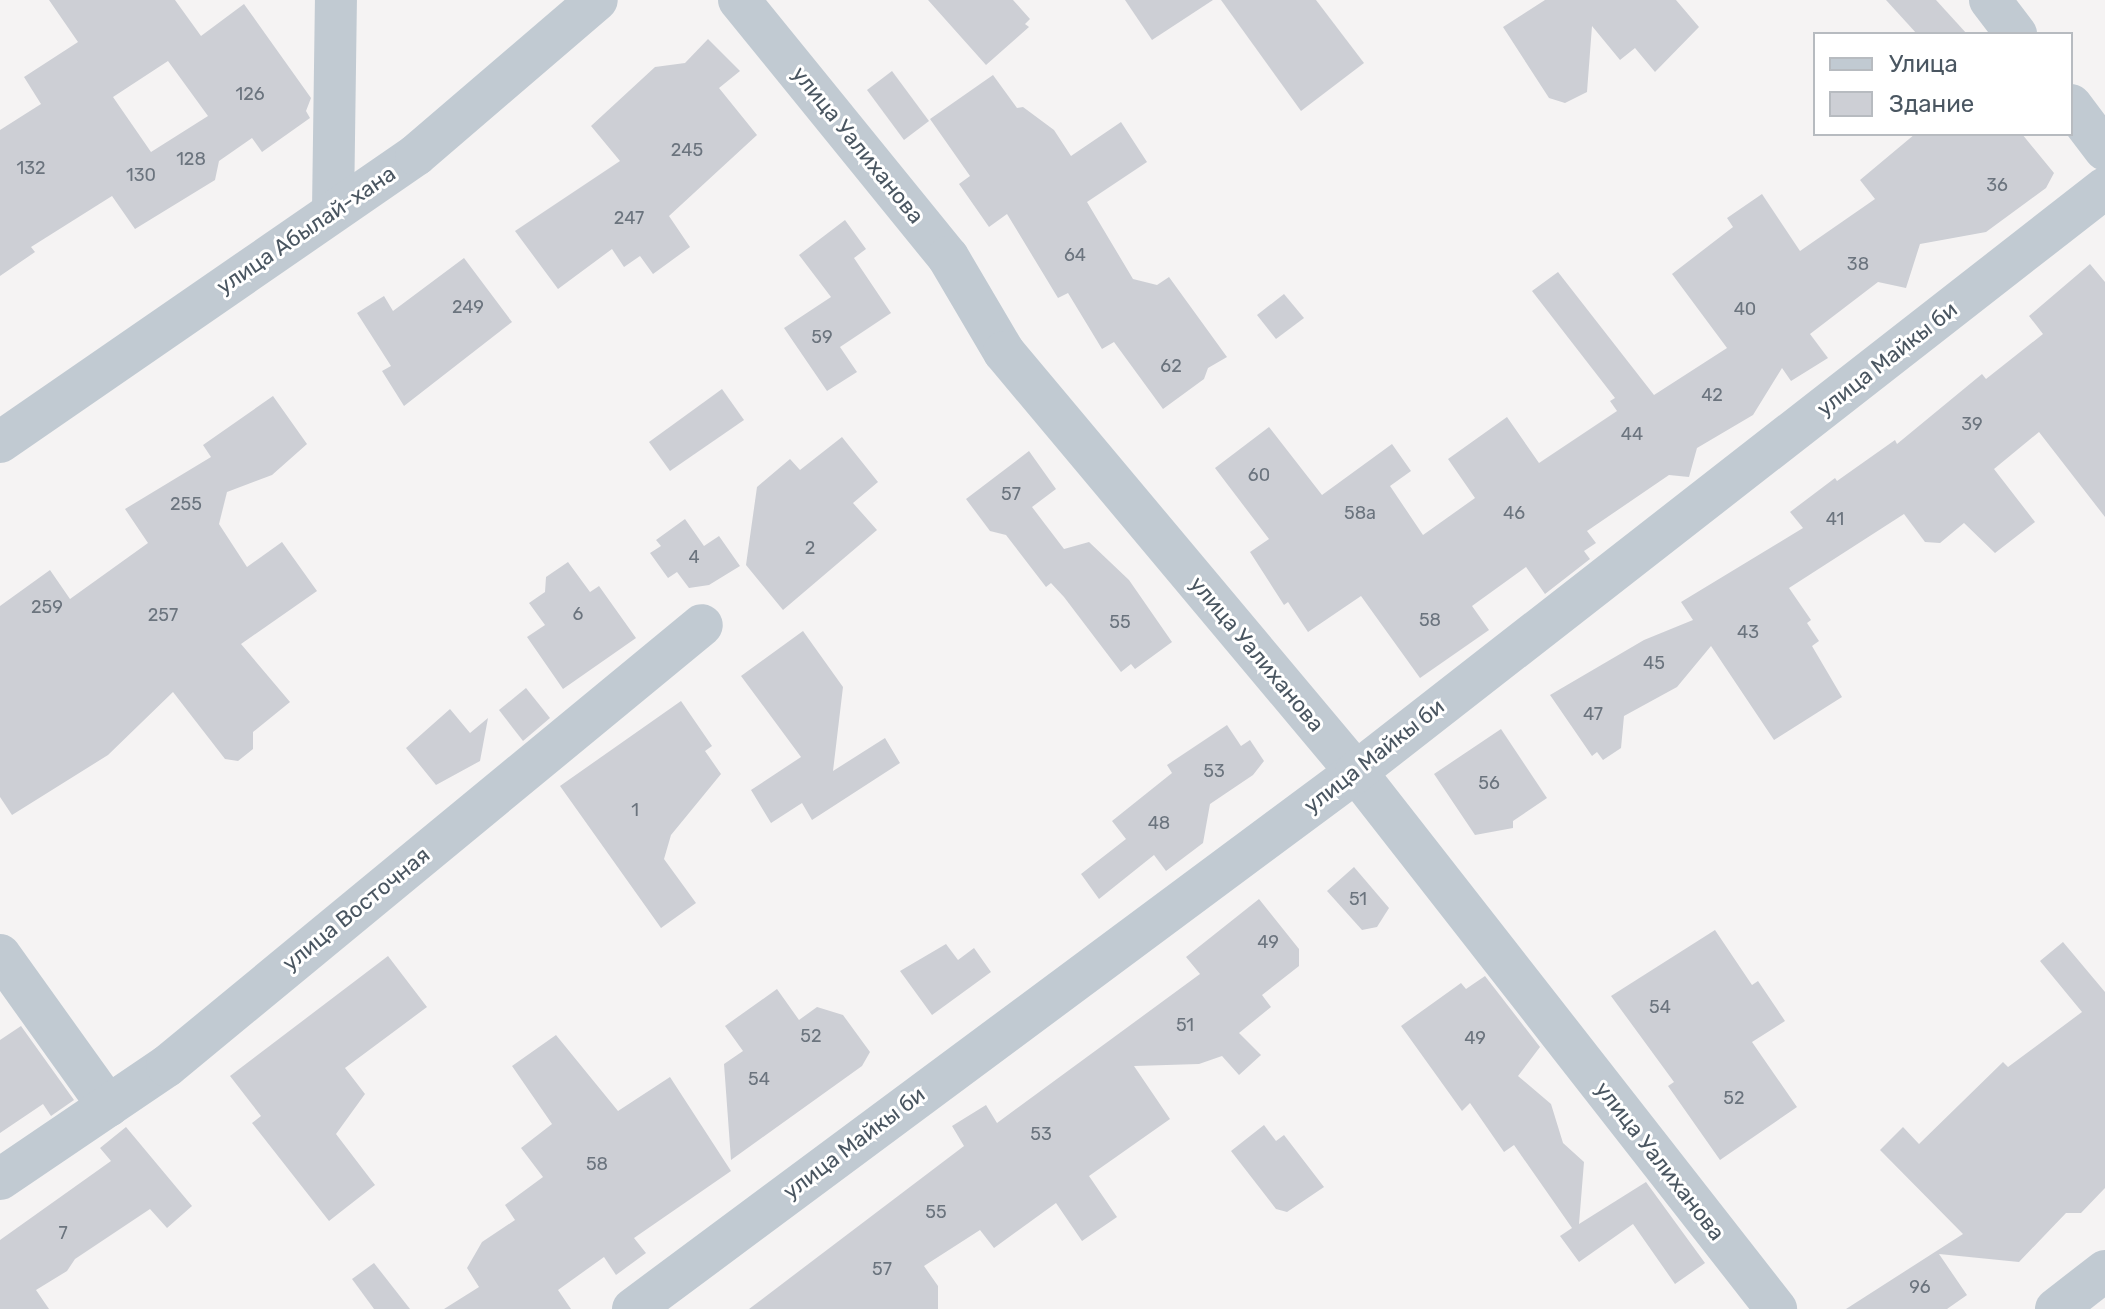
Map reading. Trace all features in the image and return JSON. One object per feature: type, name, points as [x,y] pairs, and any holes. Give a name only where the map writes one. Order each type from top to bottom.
[{"type":"street","points":[[333,210],[336,0]]},
{"type":"street","name":"улица Абылай-хана","points":[[0,442],[416,155],[597,0]]},
{"type":"street","name":"улица Уалиханова","points":[[739,0],[948,257],[1004,352],[1356,772],[1776,1309]]},
{"type":"street","points":[[1990,0],[2014,32]]},
{"type":"street","points":[[2073,108],[2105,150]]},
{"type":"street","name":"улица Майкы би","points":[[633,1309],[1356,772],[2105,188]]},
{"type":"street","name":"улица Восточная","points":[[0,1179],[167,1066],[702,625]]},
{"type":"street","points":[[0,955],[108,1106]]},
{"type":"street","points":[[2056,1309],[2105,1271]]},
{"type":"building","points":[[49,0],[175,0],[201,36],[244,4],[311,98],[306,111],[310,118],[262,152],[252,138],[219,161],[215,180],[135,229],[112,196],[31,247],[35,252],[0,276],[0,130],[41,104],[24,77],[78,42]],"holes":[[[168,61],[208,116],[151,152],[113,97]]]},
{"type":"building","points":[[928,0],[1013,0],[1030,19],[1025,24],[1029,27],[986,65]]},
{"type":"building","points":[[1125,0],[1213,0],[1152,40]]},
{"type":"building","points":[[1221,0],[1316,0],[1364,63],[1301,111]]},
{"type":"building","points":[[1545,0],[1676,0],[1699,27],[1655,72],[1635,48],[1620,60],[1592,26],[1587,92],[1565,103],[1549,98],[1503,27]]},
{"type":"building","points":[[1886,0],[1936,0],[1965,32],[1915,32]]},
{"type":"building","points":[[708,39],[740,71],[719,88],[757,135],[669,216],[690,247],[653,274],[640,256],[624,267],[612,249],[558,289],[515,231],[620,161],[591,126],[655,67],[685,63]]},
{"type":"building","points":[[892,71],[929,121],[904,140],[867,90]]},
{"type":"building","points":[[993,75],[1017,108],[1023,107],[1054,130],[1071,156],[1121,122],[1147,162],[1087,202],[1133,279],[1157,285],[1169,277],[1227,357],[1208,368],[1204,379],[1163,409],[1114,342],[1102,349],[1068,293],[1058,298],[1007,214],[989,227],[959,184],[970,176],[930,119]]},
{"type":"building","points":[[1913,136],[2024,136],[2054,173],[2046,188],[1986,232],[1920,244],[1906,288],[1878,282],[1810,334],[1828,358],[1791,381],[1782,368],[1753,415],[1697,448],[1689,477],[1669,475],[1587,531],[1596,543],[1584,551],[1590,559],[1545,594],[1526,567],[1472,606],[1489,630],[1420,678],[1361,596],[1308,632],[1288,602],[1284,605],[1250,552],[1269,539],[1215,468],[1269,427],[1322,495],[1392,444],[1411,471],[1390,486],[1423,535],[1475,498],[1448,459],[1507,417],[1539,463],[1617,411],[1610,401],[1615,398],[1532,291],[1558,272],[1654,395],[1727,348],[1672,274],[1733,227],[1727,218],[1762,194],[1800,251],[1875,199],[1860,180]]},
{"type":"building","points":[[845,220],[866,249],[854,258],[891,313],[840,347],[857,372],[827,391],[784,328],[831,297],[799,255]]},
{"type":"building","points":[[464,258],[512,322],[404,406],[382,371],[391,366],[357,313],[384,296],[393,311]]},
{"type":"building","points":[[2090,264],[2105,282],[2105,517],[2039,432],[1994,469],[2035,522],[1995,553],[1964,523],[1940,543],[1925,542],[1904,514],[1789,588],[1811,620],[1807,623],[1819,641],[1812,646],[1842,697],[1774,740],[1711,646],[1677,687],[1624,716],[1621,748],[1603,760],[1597,752],[1592,756],[1550,695],[1644,640],[1693,620],[1681,602],[1803,528],[1790,512],[1835,478],[1837,481],[1895,440],[1897,444],[1982,374],[1986,379],[2043,334],[2029,316]]},
{"type":"building","points":[[1284,294],[1304,318],[1276,339],[1257,315]]},
{"type":"building","points":[[722,389],[744,420],[670,471],[649,442]]},
{"type":"building","points":[[273,396],[307,444],[272,475],[227,492],[219,524],[247,567],[282,542],[317,591],[241,644],[290,702],[253,732],[253,749],[238,761],[225,759],[173,692],[108,755],[12,815],[0,797],[0,606],[50,570],[70,599],[148,543],[125,509],[211,457],[203,445]]},
{"type":"building","points":[[842,437],[878,482],[853,503],[877,530],[783,610],[746,565],[757,487],[790,459],[800,470]]},
{"type":"building","points":[[1029,451],[1056,489],[1032,507],[1064,549],[1089,542],[1129,580],[1172,642],[1135,669],[1131,664],[1121,672],[1064,597],[1051,583],[1046,587],[1006,535],[990,531],[966,499]]},
{"type":"building","points":[[685,519],[704,546],[719,536],[740,566],[709,585],[689,588],[677,572],[668,578],[650,553],[661,546],[656,540]]},
{"type":"building","points":[[568,562],[590,592],[599,586],[636,638],[563,689],[527,637],[545,625],[529,603],[545,592],[546,577]]},
{"type":"building","points":[[803,631],[843,687],[833,771],[885,738],[900,763],[812,820],[802,803],[771,823],[751,790],[801,757],[741,676]]},
{"type":"building","points":[[526,688],[550,718],[523,741],[499,710]]},
{"type":"building","points":[[681,701],[712,746],[705,751],[721,774],[671,835],[664,859],[696,903],[661,928],[560,786]]},
{"type":"building","points":[[450,709],[470,733],[488,718],[480,761],[436,785],[406,748]]},
{"type":"building","points":[[1227,725],[1241,746],[1250,740],[1264,761],[1253,775],[1210,804],[1203,843],[1166,871],[1154,855],[1099,899],[1081,874],[1126,839],[1112,821],[1172,773],[1167,765]]},
{"type":"building","points":[[1501,729],[1547,798],[1513,821],[1513,828],[1475,835],[1434,774]]},
{"type":"building","points":[[1354,867],[1389,908],[1377,927],[1362,930],[1327,891]]},
{"type":"building","points":[[1259,899],[1299,949],[1299,966],[1262,995],[1271,1007],[1239,1033],[1261,1055],[1239,1075],[1222,1056],[1199,1064],[1134,1066],[1170,1119],[1089,1176],[1117,1217],[1082,1241],[1056,1203],[994,1248],[980,1230],[924,1266],[938,1286],[938,1309],[749,1309],[964,1146],[952,1126],[986,1105],[997,1123],[1200,974],[1186,957]]},
{"type":"building","points":[[1715,930],[1752,985],[1758,981],[1785,1021],[1752,1042],[1797,1107],[1720,1160],[1668,1086],[1674,1082],[1611,996]]},
{"type":"building","points":[[2063,942],[2105,992],[2105,1188],[2081,1213],[2066,1213],[2019,1262],[1939,1254],[1967,1295],[1947,1309],[1846,1309],[1963,1234],[1880,1150],[1903,1127],[1919,1144],[2003,1062],[2008,1067],[2082,1012],[2040,961]]},
{"type":"building","points":[[946,944],[958,960],[974,948],[991,972],[932,1015],[900,971]]},
{"type":"building","points":[[388,956],[427,1007],[345,1068],[365,1094],[336,1134],[375,1185],[329,1221],[252,1123],[261,1116],[230,1076]]},
{"type":"building","points":[[1485,976],[1540,1047],[1518,1076],[1551,1104],[1563,1143],[1584,1162],[1579,1224],[1646,1182],[1705,1263],[1675,1284],[1633,1224],[1579,1262],[1560,1236],[1572,1228],[1514,1145],[1504,1152],[1470,1103],[1462,1111],[1401,1026],[1461,983],[1466,989]]},
{"type":"building","points":[[777,989],[799,1020],[817,1007],[843,1015],[870,1052],[862,1066],[731,1160],[724,1064],[743,1051],[725,1026]]},
{"type":"building","points":[[21,1026],[74,1100],[51,1116],[43,1104],[0,1133],[0,1040]]},
{"type":"building","points":[[556,1035],[618,1111],[670,1077],[731,1171],[634,1238],[646,1253],[616,1275],[604,1257],[558,1290],[571,1309],[444,1309],[479,1287],[467,1268],[482,1242],[515,1220],[505,1205],[543,1177],[521,1148],[552,1124],[512,1066]]},
{"type":"building","points":[[1264,1125],[1276,1141],[1284,1135],[1324,1187],[1287,1212],[1276,1209],[1231,1151]]},
{"type":"building","points":[[126,1127],[192,1206],[167,1228],[150,1209],[75,1259],[67,1271],[36,1290],[49,1309],[0,1309],[0,1240],[111,1161],[100,1148]]},
{"type":"building","points":[[374,1263],[410,1309],[374,1309],[352,1279]]}]
